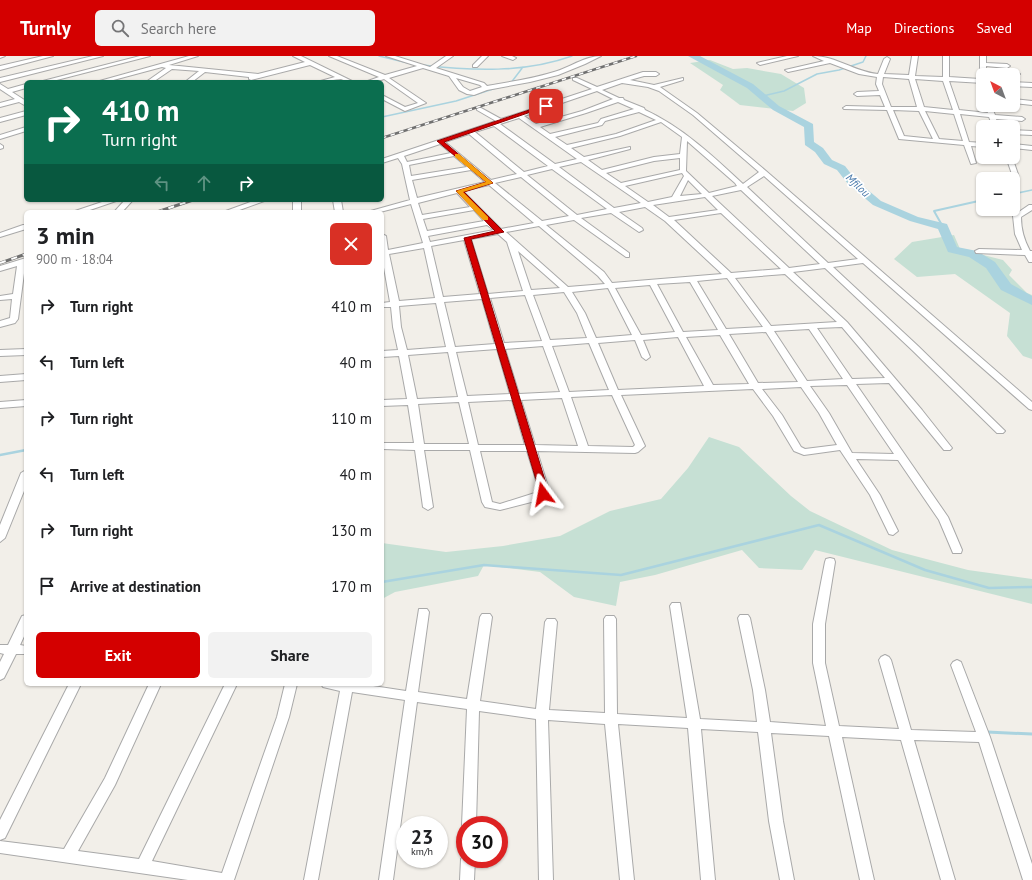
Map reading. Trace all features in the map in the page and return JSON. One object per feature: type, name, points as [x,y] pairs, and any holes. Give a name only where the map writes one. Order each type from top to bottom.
[{"type":"street","points":[[0,68],[50,56]]},
{"type":"street","points":[[0,80],[87,57],[100,56]]},
{"type":"street","points":[[50,80],[147,56]]},
{"type":"street","points":[[107,80],[195,56]]},
{"type":"street","points":[[296,56],[347,80]]},
{"type":"street","points":[[332,56],[384,78],[423,103],[405,109],[384,98]]},
{"type":"street","points":[[389,56],[398,57],[483,86],[511,84],[556,75],[598,56]]},
{"type":"street","points":[[376,80],[429,67],[450,56]]},
{"type":"street","points":[[475,66],[485,56]]},
{"type":"street","points":[[505,56],[513,58]]},
{"type":"street","points":[[760,62],[795,56]]},
{"type":"street","points":[[816,56],[861,73],[880,76],[976,81]]},
{"type":"street","points":[[915,56],[912,78],[921,109],[937,141]]},
{"type":"street","points":[[946,56],[946,80],[974,163]]},
{"type":"street","points":[[983,56],[983,68]]},
{"type":"street","points":[[87,57],[119,77]]},
{"type":"street","points":[[888,59],[880,76],[879,84],[881,93],[889,108],[901,138],[976,144]]},
{"type":"street","points":[[788,70],[830,62]]},
{"type":"street","points":[[250,80],[257,76],[310,63]]},
{"type":"street","points":[[982,64],[1012,67]]},
{"type":"street","points":[[158,66],[257,76]]},
{"type":"street","points":[[152,80],[170,67]]},
{"type":"street","points":[[191,80],[203,71]]},
{"type":"street","points":[[384,160],[622,80],[645,74],[656,74]]},
{"type":"street","points":[[451,75],[458,88],[464,92],[478,92],[483,86]]},
{"type":"street","points":[[115,80],[119,77]]},
{"type":"street","points":[[328,80],[340,77]]},
{"type":"street","points":[[576,79],[642,109],[662,120],[685,136],[743,187],[944,376],[1000,431]]},
{"type":"street","points":[[654,87],[681,79]]},
{"type":"street","points":[[622,80],[654,87],[669,94],[696,114],[1032,407]]},
{"type":"street","points":[[1020,85],[1032,86]]},
{"type":"street","points":[[3,89],[24,86]]},
{"type":"street","points":[[3,89],[24,102]]},
{"type":"street","points":[[858,94],[881,93]]},
{"type":"street","points":[[535,126],[584,112],[621,99]]},
{"type":"street","points":[[0,105],[24,102]]},
{"type":"street","points":[[1020,102],[1032,103]]},
{"type":"street","points":[[846,108],[921,109],[1022,119]]},
{"type":"street","points":[[479,109],[553,167],[639,230]]},
{"type":"street","points":[[550,136],[600,124],[602,120],[642,109]]},
{"type":"street","points":[[991,112],[993,120]]},
{"type":"street","points":[[0,120],[24,114]]},
{"type":"street","points":[[519,115],[567,147],[668,219],[729,276],[760,316],[824,413],[843,447],[875,495],[893,531]]},
{"type":"street","points":[[567,147],[618,134],[662,120]]},
{"type":"street","points":[[0,136],[24,130]]},
{"type":"street","points":[[469,131],[576,218],[626,255]]},
{"type":"street","points":[[1020,132],[1032,133]]},
{"type":"street","points":[[676,199],[685,174],[682,156],[685,136]]},
{"type":"street","points":[[440,141],[589,263],[610,286],[646,356]]},
{"type":"street","points":[[1020,147],[1032,148]]},
{"type":"street","points":[[379,210],[628,148]]},
{"type":"street","points":[[405,164],[456,154]]},
{"type":"street","points":[[400,155],[405,164],[414,202],[428,245],[450,350],[464,399],[487,502],[494,507],[539,497],[543,494],[544,490],[514,397],[467,238]]},
{"type":"street","points":[[601,172],[654,159],[682,156]]},
{"type":"street","points":[[408,179],[472,168]]},
{"type":"street","points":[[428,507],[403,353],[397,327],[395,304],[384,253],[614,212],[676,199],[708,195],[743,187],[764,172]]},
{"type":"street","points":[[620,185],[685,174]]},
{"type":"street","points":[[685,174],[844,324],[947,448]]},
{"type":"street","points":[[384,446],[635,450],[639,448],[639,444],[615,393],[599,352],[592,340],[581,313],[566,289],[534,259],[511,242],[489,222],[459,191]]},
{"type":"street","points":[[82,210],[108,202]]},
{"type":"street","points":[[120,210],[126,202]]},
{"type":"street","points":[[233,210],[257,202]]},
{"type":"street","points":[[1032,206],[1017,216],[1017,233],[1030,253],[1032,260]]},
{"type":"street","points":[[419,218],[475,208]]},
{"type":"street","points":[[668,219],[723,211]]},
{"type":"street","points":[[424,234],[489,222]]},
{"type":"street","points":[[0,235],[24,228]]},
{"type":"street","points":[[511,242],[527,293],[566,395],[584,449]]},
{"type":"street","points":[[979,251],[1030,253]]},
{"type":"street","points":[[384,305],[787,271],[864,260]]},
{"type":"street","points":[[0,269],[23,261]]},
{"type":"street","points":[[0,324],[12,321],[14,319],[16,296],[23,261]]},
{"type":"street","points":[[692,279],[755,386],[777,415],[797,450],[804,452],[843,447]]},
{"type":"street","points":[[652,282],[710,389]]},
{"type":"street","points":[[0,298],[16,296]]},
{"type":"street","points":[[384,354],[844,324]]},
{"type":"street","points":[[812,327],[944,519],[957,550]]},
{"type":"street","points":[[0,353],[24,352]]},
{"type":"street","points":[[0,379],[24,377]]},
{"type":"street","points":[[384,403],[892,380]]},
{"type":"street","points":[[0,405],[24,403]]},
{"type":"street","points":[[850,456],[902,457]]},
{"type":"street","points":[[0,538],[3,525],[24,478]]},
{"type":"street","points":[[830,562],[819,624],[819,663],[867,880]]},
{"type":"street","points":[[676,606],[694,722],[708,880]]},
{"type":"street","points":[[386,880],[423,612]]},
{"type":"street","points":[[469,816],[474,704],[486,617]]},
{"type":"street","points":[[744,618],[759,690],[776,821],[787,880]]},
{"type":"street","points":[[610,619],[611,718],[627,880]]},
{"type":"street","points":[[0,675],[6,649],[24,622]]},
{"type":"street","points":[[546,880],[542,715],[552,622]]},
{"type":"street","points":[[6,649],[24,650]]},
{"type":"street","points":[[885,660],[905,735],[948,880]]},
{"type":"street","points":[[957,665],[984,737],[1030,880]]},
{"type":"street","points":[[0,834],[74,686]]},
{"type":"street","points":[[68,856],[110,781],[154,686]]},
{"type":"street","points":[[143,866],[230,686]]},
{"type":"street","points":[[0,847],[143,866],[226,880],[281,724],[290,686]]},
{"type":"street","points":[[310,880],[346,686]]},
{"type":"street","points":[[352,686],[542,715],[694,722],[905,735],[984,737]]},
{"type":"street","points":[[467,880],[468,868]]},
{"type":"green space","points":[[710,60],[733,69],[747,68],[781,74],[804,88],[806,103],[793,111],[740,105],[720,90],[723,85],[690,63]]},
{"type":"green space","points":[[954,235],[960,249],[1003,260],[1012,270],[1009,275],[1027,293],[1032,295],[1032,359],[1023,356],[1007,336],[1010,313],[955,274],[917,277],[894,259],[912,242]]},
{"type":"green space","points":[[709,437],[739,447],[791,496],[810,511],[892,550],[968,570],[1032,579],[1032,604],[815,550],[802,570],[759,568],[742,550],[655,575],[620,582],[616,606],[574,597],[540,572],[484,565],[478,576],[395,592],[384,598],[384,543],[446,552],[503,546],[560,536],[610,511],[661,499],[688,468]]},
{"type":"waterway","points":[[379,56],[408,63]]},
{"type":"waterway","points":[[523,67],[554,62],[572,56]]},
{"type":"waterway","name":"Mfilou","points":[[693,56],[750,86],[776,108],[809,126],[809,143],[819,150],[828,162],[841,168],[852,182],[877,203],[914,219],[943,227],[952,249],[973,254],[991,265],[1006,287],[1032,301]]},
{"type":"waterway","points":[[763,96],[784,91],[817,74],[839,70],[863,62],[866,56]]},
{"type":"waterway","points":[[423,65],[460,69],[523,67]]},
{"type":"waterway","points":[[510,84],[523,67]]},
{"type":"waterway","points":[[384,117],[456,101],[496,88]]},
{"type":"waterway","points":[[1020,193],[1032,190]]},
{"type":"waterway","points":[[943,227],[934,211],[976,202]]},
{"type":"waterway","points":[[0,455],[24,450]]},
{"type":"waterway","points":[[384,582],[484,565],[621,575],[819,525],[925,570],[989,588],[1032,587]]},
{"type":"waterway","points":[[987,732],[1032,734]]},
{"type":"railway","points":[[384,137],[636,56]]},
{"type":"railway","points":[[163,210],[187,202]]},
{"type":"railway","points":[[0,263],[24,255]]},
{"type":"slow traffic","points":[[457,155],[490,183],[459,191],[485,218]]},
{"type":"route","points":[[543,494],[544,490],[514,397],[493,321],[467,238],[500,232],[459,191],[490,183],[440,141],[546,106]]}]
